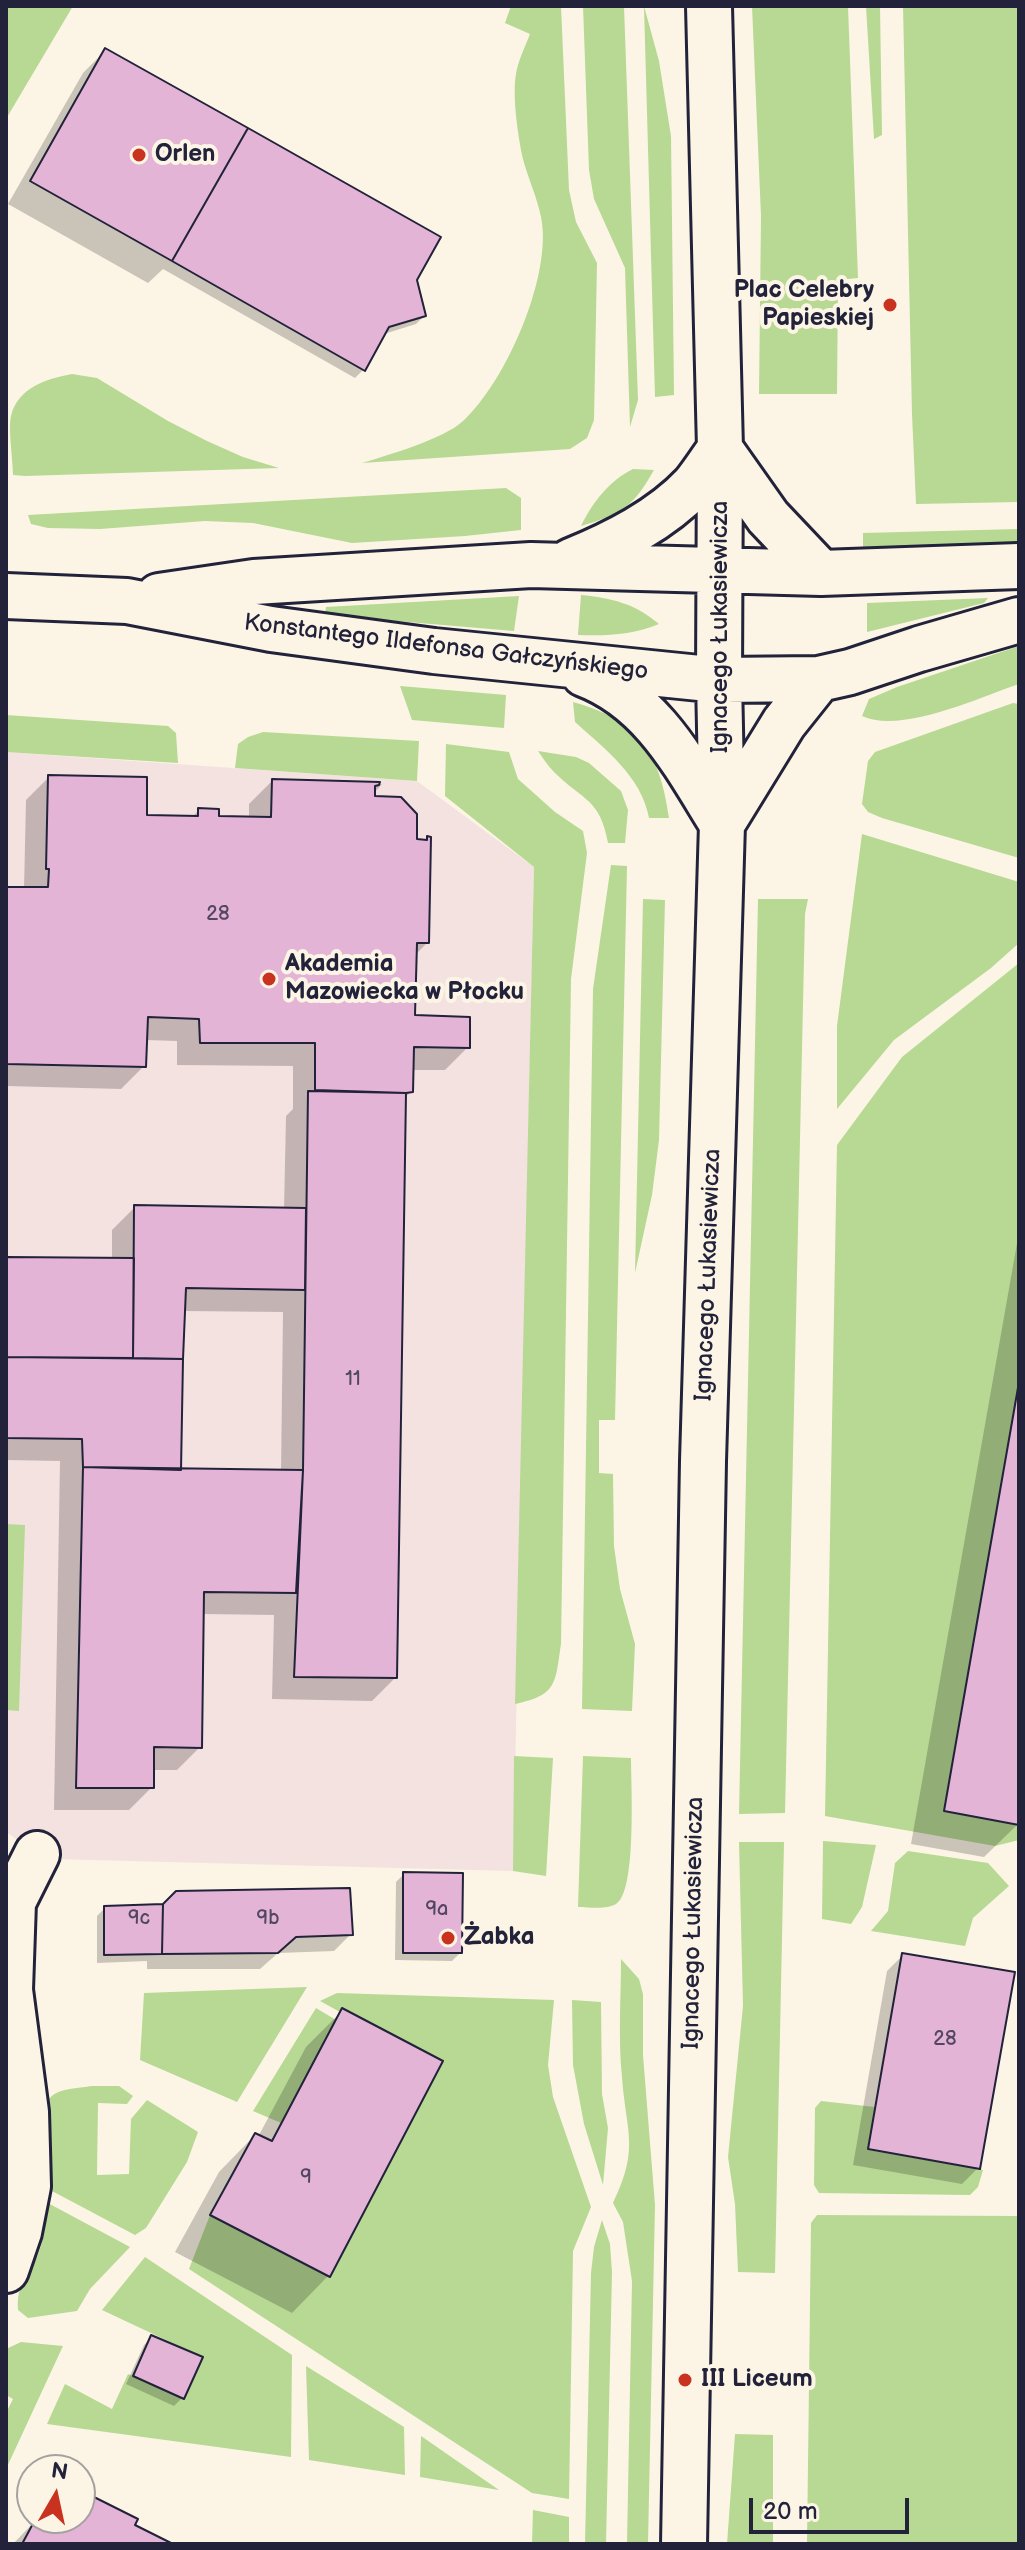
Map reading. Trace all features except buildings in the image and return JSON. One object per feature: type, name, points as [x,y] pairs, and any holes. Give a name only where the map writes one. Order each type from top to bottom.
[{"type":"street","name":"Ignacego Łukasiewicza","points":[[684,2544],[703,1476],[722,824],[720,449],[709,6]]},
{"type":"street","points":[[562,564],[602,548],[666,509],[694,484],[720,449],[768,517],[821,573]]},
{"type":"street","name":"Konstantego Ildefonsa Gałczyńskiego","points":[[127,601],[254,582],[562,564],[821,573],[1019,566]]},
{"type":"street","name":"Konstantego Ildefonsa Gałczyńskiego","points":[[6,596],[127,601],[271,629],[434,651],[719,680],[819,679],[1019,620]]},
{"type":"street","points":[[554,662],[603,681],[630,698],[671,744],[722,824],[784,723],[819,679]]},
{"type":"street","points":[[6,2270],[19,2232],[28,2186],[26,2112],[10,1990],[13,1902],[37,1854]]},
{"type":"shaded area","points":[[6,752],[417,781],[534,867],[513,1871],[51,1859],[37,1854],[6,1832]]},
{"type":"green space","points":[[6,6],[73,6],[6,119]]},
{"type":"green space","points":[[511,6],[561,6],[569,190],[576,222],[597,263],[594,420],[587,438],[570,449],[362,463],[430,440],[463,421],[495,381],[523,326],[533,296],[543,241],[541,217],[523,159],[515,93],[517,69],[530,34],[505,23]]},
{"type":"green space","points":[[583,6],[624,6],[638,400],[630,427],[625,268],[594,199],[589,170]]},
{"type":"green space","points":[[644,6],[659,61],[671,136],[674,395],[655,397]]},
{"type":"green space","points":[[752,6],[848,6],[858,278],[838,280],[837,394],[759,394],[761,216]]},
{"type":"green space","points":[[866,6],[880,6],[882,135],[874,139]]},
{"type":"green space","points":[[903,6],[1019,6],[1019,502],[916,504]]},
{"type":"green space","points":[[72,374],[97,378],[207,441],[279,468],[13,475],[10,429],[15,406],[35,386]]},
{"type":"green space","points":[[633,469],[654,470],[640,493],[617,513],[581,526],[602,493]]},
{"type":"green space","points":[[506,488],[521,498],[521,530],[352,543],[253,523],[205,521],[100,529],[48,528],[31,524],[28,515]]},
{"type":"green space","points":[[1019,529],[1019,545],[863,548],[863,533]]},
{"type":"green space","points":[[581,595],[623,603],[659,624],[620,634],[578,635]]},
{"type":"green space","points":[[519,596],[514,631],[325,615],[326,607]]},
{"type":"green space","points":[[988,598],[984,603],[867,632],[867,603]]},
{"type":"green space","points":[[1019,646],[1019,684],[918,717],[897,721],[862,716],[869,699]]},
{"type":"green space","points":[[400,686],[506,695],[504,728],[412,720]]},
{"type":"green space","points":[[573,702],[614,718],[642,742],[659,775],[669,818],[649,818],[639,789],[630,776],[575,722]]},
{"type":"green space","points":[[1013,703],[1019,704],[1019,858],[882,818],[868,812],[862,804],[868,761],[875,752]]},
{"type":"green space","points":[[6,715],[168,726],[176,733],[178,763],[6,752]]},
{"type":"green space","points":[[263,732],[419,741],[417,781],[235,768],[238,744]]},
{"type":"green space","points":[[446,744],[509,752],[518,779],[555,812],[583,831],[587,853],[571,979],[561,1644],[552,1685],[539,1696],[515,1704],[534,867],[445,796]]},
{"type":"green space","points":[[538,751],[576,757],[589,763],[621,791],[628,810],[625,843],[608,843],[605,828],[595,808],[554,772]]},
{"type":"green space","points":[[862,834],[1019,882],[1019,943],[991,968],[894,1040],[837,1109],[837,1026]]},
{"type":"green space","points":[[611,865],[627,866],[615,1420],[599,1420],[599,1473],[613,1474],[614,1546],[620,1589],[635,1644],[632,1711],[582,1709],[593,989]]},
{"type":"green space","points":[[643,899],[665,900],[659,1140],[652,1195],[635,1273]]},
{"type":"green space","points":[[758,899],[808,899],[805,914],[785,1813],[739,1814]]},
{"type":"green space","points":[[1019,963],[1019,1382],[944,1811],[1019,1825],[1019,1840],[995,1846],[825,1816],[837,1145],[902,1057]]},
{"type":"green space","points":[[6,1524],[25,1525],[19,1711],[6,1710]]},
{"type":"green space","points":[[514,1756],[553,1758],[546,1876],[513,1871]]},
{"type":"green space","points":[[583,1756],[631,1758],[631,1836],[627,1880],[623,1895],[616,1904],[607,1907],[578,1907]]},
{"type":"green space","points":[[823,1841],[876,1845],[862,1907],[851,1924],[822,1919]]},
{"type":"green space","points":[[739,1842],[784,1842],[775,2273],[738,2272],[735,2204],[728,2157],[743,2006]]},
{"type":"green space","points":[[908,1851],[988,1863],[1009,1886],[973,1918],[965,1946],[871,1931],[888,1911],[895,1863]]},
{"type":"green space","points":[[621,1959],[639,1979],[643,1994],[643,2055],[655,2205],[648,2544],[627,2544],[632,2281],[623,2222],[613,2203],[629,2153],[620,2048]]},
{"type":"green space","points":[[307,1987],[237,2102],[140,2060],[144,1993]]},
{"type":"green space","points":[[337,1993],[554,2000],[548,2065],[553,2097],[591,2207],[573,2251],[569,2499],[532,2493],[189,2269],[210,2215],[330,2277],[443,2061],[343,2008],[340,2012],[320,2001]]},
{"type":"green space","points":[[572,2000],[601,2002],[602,2094],[608,2128],[603,2185],[584,2124],[573,2065]]},
{"type":"green space","points":[[316,2008],[336,2020],[281,2123],[253,2111]]},
{"type":"green space","points":[[91,2086],[119,2086],[133,2096],[127,2104],[98,2103],[97,2175],[129,2174],[131,2119],[147,2100],[198,2132],[187,2162],[146,2228],[135,2235],[52,2191],[43,2113],[55,2094]]},
{"type":"green space","points":[[821,2101],[875,2107],[868,2150],[983,2170],[978,2187],[970,2195],[819,2193],[814,2185],[815,2108]]},
{"type":"green space","points":[[46,2202],[130,2247],[90,2289],[77,2311],[28,2318],[18,2310],[19,2292],[41,2246]]},
{"type":"green space","points":[[817,2215],[1019,2216],[1019,2544],[807,2544],[811,2223]]},
{"type":"green space","points":[[602,2220],[610,2244],[612,2272],[606,2544],[585,2544],[591,2273]]},
{"type":"green space","points":[[145,2257],[292,2355],[291,2457],[47,2424],[65,2384],[112,2409],[128,2374],[184,2398],[202,2357],[102,2310]]},
{"type":"green space","points":[[21,2342],[63,2346],[6,2469],[6,2413],[13,2399],[6,2395],[6,2349]]},
{"type":"green space","points":[[306,2366],[404,2427],[405,2475],[309,2460]]},
{"type":"green space","points":[[735,2434],[773,2435],[773,2544],[727,2544]]},
{"type":"green space","points":[[421,2436],[499,2490],[420,2477]]},
{"type":"green space","points":[[533,2510],[569,2517],[569,2544],[532,2544]]},
{"type":"place","name":"Orlen","points":[[139,155]]},
{"type":"place","name":"Plac Celebry Papieskiej","points":[[890,305]]},
{"type":"place","name":"Akademia Mazowiecka w Płocku","points":[[269,979]]},
{"type":"place","name":"Żabka","points":[[448,1938]]},
{"type":"place","name":"III Liceum","points":[[685,2380]]}]
